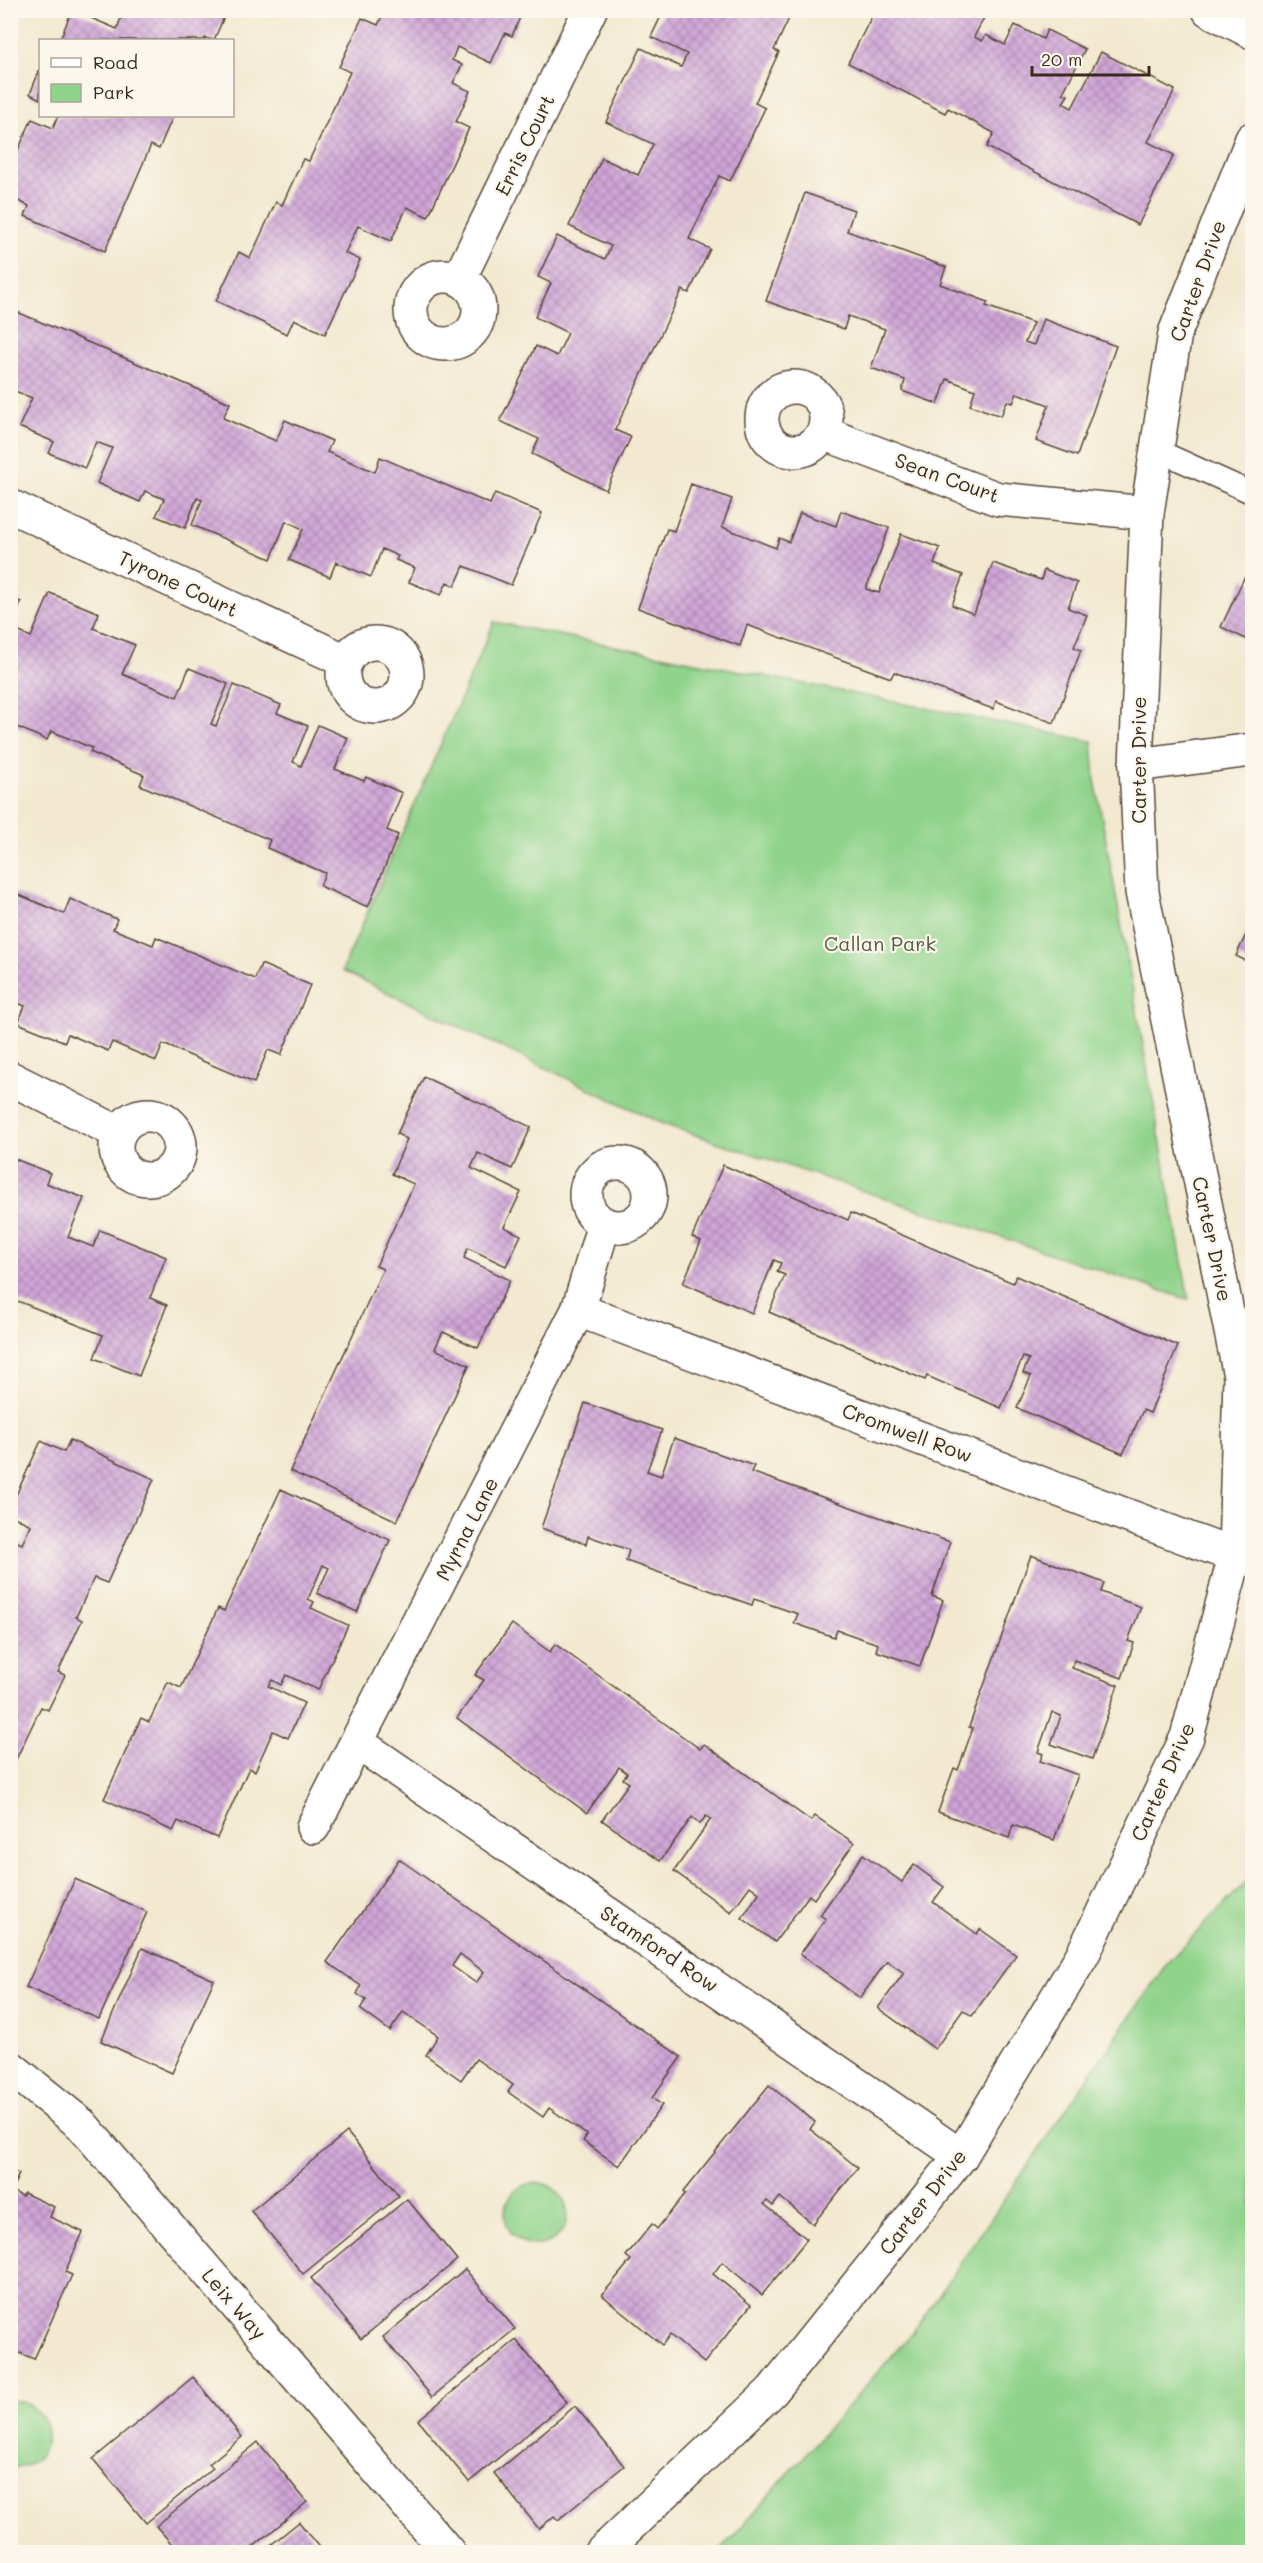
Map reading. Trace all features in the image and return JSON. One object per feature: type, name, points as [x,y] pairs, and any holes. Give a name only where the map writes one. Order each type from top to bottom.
[{"type":"street","name":"Erris Court","points":[[459,279],[590,10]]},
{"type":"street","points":[[1209,10],[1252,32]]},
{"type":"street","name":"Carter Drive","points":[[602,2553],[772,2391],[961,2156],[1083,1954],[1187,1737],[1235,1556],[1240,1376],[1142,892],[1136,765],[1147,513],[1175,333],[1252,139]]},
{"type":"street","name":"Sean Court","points":[[823,433],[998,499],[1147,513]]},
{"type":"street","name":"Tyrone Court","points":[[10,506],[346,661]]},
{"type":"street","points":[[1136,765],[1252,750]]},
{"type":"street","points":[[10,1078],[119,1133]]},
{"type":"street","name":"Myrna Lane","points":[[313,1827],[578,1310],[604,1224]]},
{"type":"street","name":"Cromwell Row","points":[[578,1310],[1235,1556]]},
{"type":"street","name":"Stamford Row","points":[[358,1743],[961,2156]]},
{"type":"street","name":"Leix Way","points":[[10,2067],[82,2125],[448,2553]]},
{"type":"lane","points":[[1157,450],[1252,493]]},
{"type":"green space","name":"Callan Park","points":[[494,622],[1092,741],[1095,780],[1189,1300],[663,1124],[342,971]]},
{"type":"green space","points":[[1252,1876],[1252,2552],[719,2552],[913,2332],[1167,1963]]},
{"type":"green space","points":[[536,2183],[548,2185],[558,2192],[565,2202],[567,2214],[565,2226],[558,2236],[548,2243],[536,2245],[524,2243],[514,2236],[507,2226],[505,2214],[507,2202],[514,2192],[524,2185]]},
{"type":"green space","points":[[11,2400],[27,2404],[38,2412],[45,2423],[47,2435],[45,2447],[38,2458],[27,2465],[11,2468]]},
{"type":"building","points":[[72,10],[117,29],[124,10],[227,10],[214,39],[60,39]]},
{"type":"building","points":[[385,10],[523,10],[512,36],[505,33],[491,63],[457,47],[452,60],[462,65],[453,83],[470,91],[456,122],[469,128],[428,217],[407,207],[391,241],[358,226],[345,253],[360,260],[325,334],[294,319],[287,334],[216,301],[239,252],[250,258],[276,202],[282,205],[303,159],[309,161],[350,72],[339,67],[362,18],[378,25]]},
{"type":"building","points":[[664,10],[793,10],[774,50],[779,52],[755,103],[765,108],[730,181],[719,176],[689,239],[710,249],[689,293],[682,290],[615,430],[631,437],[606,490],[532,454],[539,439],[500,421],[536,346],[557,356],[568,333],[535,317],[551,283],[538,277],[557,236],[605,259],[611,246],[569,226],[602,158],[638,175],[653,144],[606,122],[641,48],[681,67],[687,54],[651,37]]},
{"type":"building","points":[[875,10],[988,10],[974,37],[982,41],[986,35],[1005,45],[1015,25],[1043,39],[1047,30],[1085,49],[1063,93],[1068,95],[1063,103],[1072,108],[1101,52],[1175,90],[1148,142],[1174,155],[1138,225],[987,147],[994,133],[948,108],[945,113],[848,63]]},
{"type":"building","points":[[39,72],[39,98],[30,94]]},
{"type":"building","points":[[58,117],[173,117],[159,149],[151,145],[105,251],[25,216],[29,206],[10,197],[10,156],[15,157],[32,119],[53,128]]},
{"type":"building","points":[[805,193],[854,210],[847,231],[946,267],[940,284],[988,302],[986,306],[1033,323],[1025,342],[1034,345],[1043,319],[1116,346],[1077,456],[1036,441],[1049,405],[1017,393],[1013,403],[1007,401],[1001,416],[970,405],[975,390],[947,379],[938,404],[902,391],[905,380],[871,368],[885,329],[848,316],[844,329],[766,301]]},
{"type":"building","points":[[10,309],[230,403],[223,418],[276,441],[285,420],[332,441],[327,452],[375,472],[380,457],[490,504],[495,493],[542,513],[511,585],[464,566],[455,586],[447,582],[441,595],[409,582],[415,568],[396,560],[398,556],[382,549],[371,577],[336,562],[330,577],[289,560],[303,529],[286,521],[271,559],[192,525],[202,500],[197,498],[185,528],[156,516],[164,499],[145,491],[140,502],[97,483],[112,448],[96,442],[85,468],[49,453],[54,442],[19,427],[32,398],[15,391],[10,403]]},
{"type":"building","points":[[691,484],[732,499],[722,527],[776,548],[779,538],[789,542],[800,513],[836,526],[841,511],[889,528],[866,589],[879,593],[901,534],[940,548],[934,564],[963,575],[952,605],[974,614],[993,563],[1041,580],[1044,570],[1077,583],[1068,608],[1087,615],[1074,647],[1081,650],[1054,723],[996,701],[993,709],[894,672],[891,678],[747,625],[740,646],[638,608],[667,529],[674,531]]},
{"type":"building","points":[[1244,578],[1252,582],[1252,642],[1221,627]]},
{"type":"building","points":[[50,593],[99,613],[93,628],[135,645],[122,674],[177,697],[189,668],[228,684],[211,724],[216,726],[234,685],[281,705],[277,713],[308,726],[293,762],[301,766],[318,725],[348,738],[335,769],[364,781],[366,777],[402,793],[387,830],[398,835],[368,907],[320,886],[325,873],[267,848],[270,840],[140,785],[144,775],[90,752],[92,748],[51,731],[47,740],[10,724],[10,628],[31,637]]},
{"type":"building","points":[[10,598],[21,602],[11,628],[10,628]]},
{"type":"building","points":[[10,891],[64,914],[70,899],[117,919],[113,929],[153,945],[156,937],[255,979],[261,964],[310,985],[281,1055],[268,1050],[254,1083],[163,1044],[156,1061],[112,1042],[108,1051],[68,1034],[65,1042],[18,1023],[25,1006],[10,1000]]},
{"type":"building","points":[[1252,922],[1252,964],[1236,956]]},
{"type":"building","points":[[424,1077],[531,1127],[512,1169],[478,1153],[471,1168],[521,1192],[504,1227],[521,1235],[506,1266],[468,1248],[464,1258],[510,1280],[478,1348],[443,1332],[438,1342],[435,1349],[469,1365],[397,1521],[290,1471],[383,1269],[376,1266],[414,1184],[392,1174],[407,1139],[397,1134]]},
{"type":"building","points":[[10,1157],[50,1173],[46,1183],[84,1198],[68,1237],[93,1247],[100,1230],[166,1257],[150,1298],[167,1305],[139,1376],[94,1358],[103,1335],[10,1298]]},
{"type":"building","points":[[723,1165],[848,1220],[851,1213],[1013,1283],[1016,1276],[1178,1346],[1150,1413],[1143,1410],[1123,1454],[1017,1408],[1031,1376],[1023,1373],[1029,1359],[1023,1357],[1001,1408],[927,1376],[925,1380],[769,1312],[785,1275],[777,1272],[781,1263],[774,1260],[752,1313],[683,1283],[701,1241],[692,1237]]},
{"type":"building","points":[[585,1403],[662,1430],[647,1471],[661,1476],[674,1438],[754,1466],[751,1472],[950,1542],[932,1596],[943,1600],[920,1666],[876,1651],[878,1644],[837,1630],[834,1637],[794,1623],[798,1614],[754,1599],[752,1605],[626,1561],[629,1550],[588,1536],[586,1544],[541,1528]]},
{"type":"building","points":[[70,1440],[154,1479],[107,1583],[94,1578],[76,1617],[82,1620],[58,1672],[65,1675],[48,1710],[41,1707],[10,1772],[10,1539],[22,1544],[31,1525],[10,1515],[10,1508],[41,1441],[64,1452]]},
{"type":"building","points":[[281,1489],[390,1540],[357,1612],[317,1593],[329,1568],[323,1565],[308,1599],[314,1602],[311,1608],[348,1625],[318,1690],[286,1675],[281,1685],[272,1680],[268,1686],[304,1703],[288,1738],[273,1731],[255,1771],[249,1768],[217,1838],[178,1821],[173,1831],[104,1799],[141,1718],[149,1722],[168,1682],[181,1688],[218,1608],[224,1611]]},
{"type":"building","points":[[1031,1555],[1104,1583],[1101,1592],[1141,1607],[1128,1641],[1134,1643],[1122,1678],[1074,1660],[1072,1668],[1118,1685],[1092,1759],[1051,1744],[1061,1716],[1052,1712],[1038,1752],[1043,1754],[1040,1761],[1078,1775],[1054,1840],[1013,1825],[1009,1838],[938,1812],[954,1768],[958,1770],[973,1728],[969,1727]]},
{"type":"building","points":[[512,1624],[550,1652],[555,1644],[700,1749],[704,1744],[811,1821],[815,1816],[854,1843],[814,1899],[809,1895],[775,1942],[742,1918],[759,1893],[750,1886],[731,1912],[674,1871],[711,1819],[706,1816],[700,1824],[692,1817],[660,1861],[602,1820],[629,1783],[623,1779],[627,1773],[619,1767],[587,1813],[457,1718],[484,1680],[475,1675]]},
{"type":"building","points":[[863,1854],[902,1882],[914,1865],[944,1887],[933,1902],[977,1934],[980,1929],[1016,1955],[972,2016],[963,2010],[935,2049],[878,2008],[904,1973],[887,1961],[860,1998],[800,1954],[826,1919],[820,1915]]},
{"type":"building","points":[[399,1859],[681,2057],[652,2098],[662,2105],[619,2166],[583,2141],[587,2135],[549,2108],[543,2117],[508,2092],[513,2085],[476,2059],[461,2080],[426,2055],[438,2036],[403,2012],[390,2031],[360,2009],[366,2000],[357,1994],[361,1986],[327,1962]],"holes":[[[460,1954],[484,1972],[476,1983],[452,1966]]]},
{"type":"building","points":[[75,1879],[147,1912],[99,2019],[26,1987]]},
{"type":"building","points":[[142,1948],[214,1980],[172,2073],[101,2041]]},
{"type":"building","points":[[769,2085],[815,2122],[810,2129],[858,2168],[813,2224],[780,2197],[773,2206],[767,2201],[764,2204],[807,2239],[762,2295],[722,2262],[713,2274],[751,2305],[704,2363],[670,2335],[662,2345],[602,2295],[631,2260],[626,2256],[652,2224],[657,2229],[685,2194],[683,2192]]},
{"type":"building","points":[[347,2132],[399,2196],[303,2274],[251,2211]]},
{"type":"building","points":[[10,2170],[19,2174],[11,2191],[22,2196],[24,2193],[54,2207],[50,2217],[83,2232],[65,2272],[72,2275],[34,2359],[10,2349]]},
{"type":"building","points":[[407,2199],[457,2260],[361,2339],[311,2278]]},
{"type":"building","points":[[465,2269],[515,2329],[432,2397],[383,2337]]},
{"type":"building","points":[[516,2340],[567,2402],[469,2482],[418,2420]]},
{"type":"building","points":[[193,2377],[242,2437],[209,2464],[213,2468],[146,2523],[93,2459]]},
{"type":"building","points":[[575,2406],[624,2466],[558,2520],[554,2516],[539,2529],[494,2473]]},
{"type":"building","points":[[258,2442],[307,2502],[247,2552],[179,2552],[156,2526]]},
{"type":"building","points":[[299,2522],[324,2552],[262,2552]]}]
